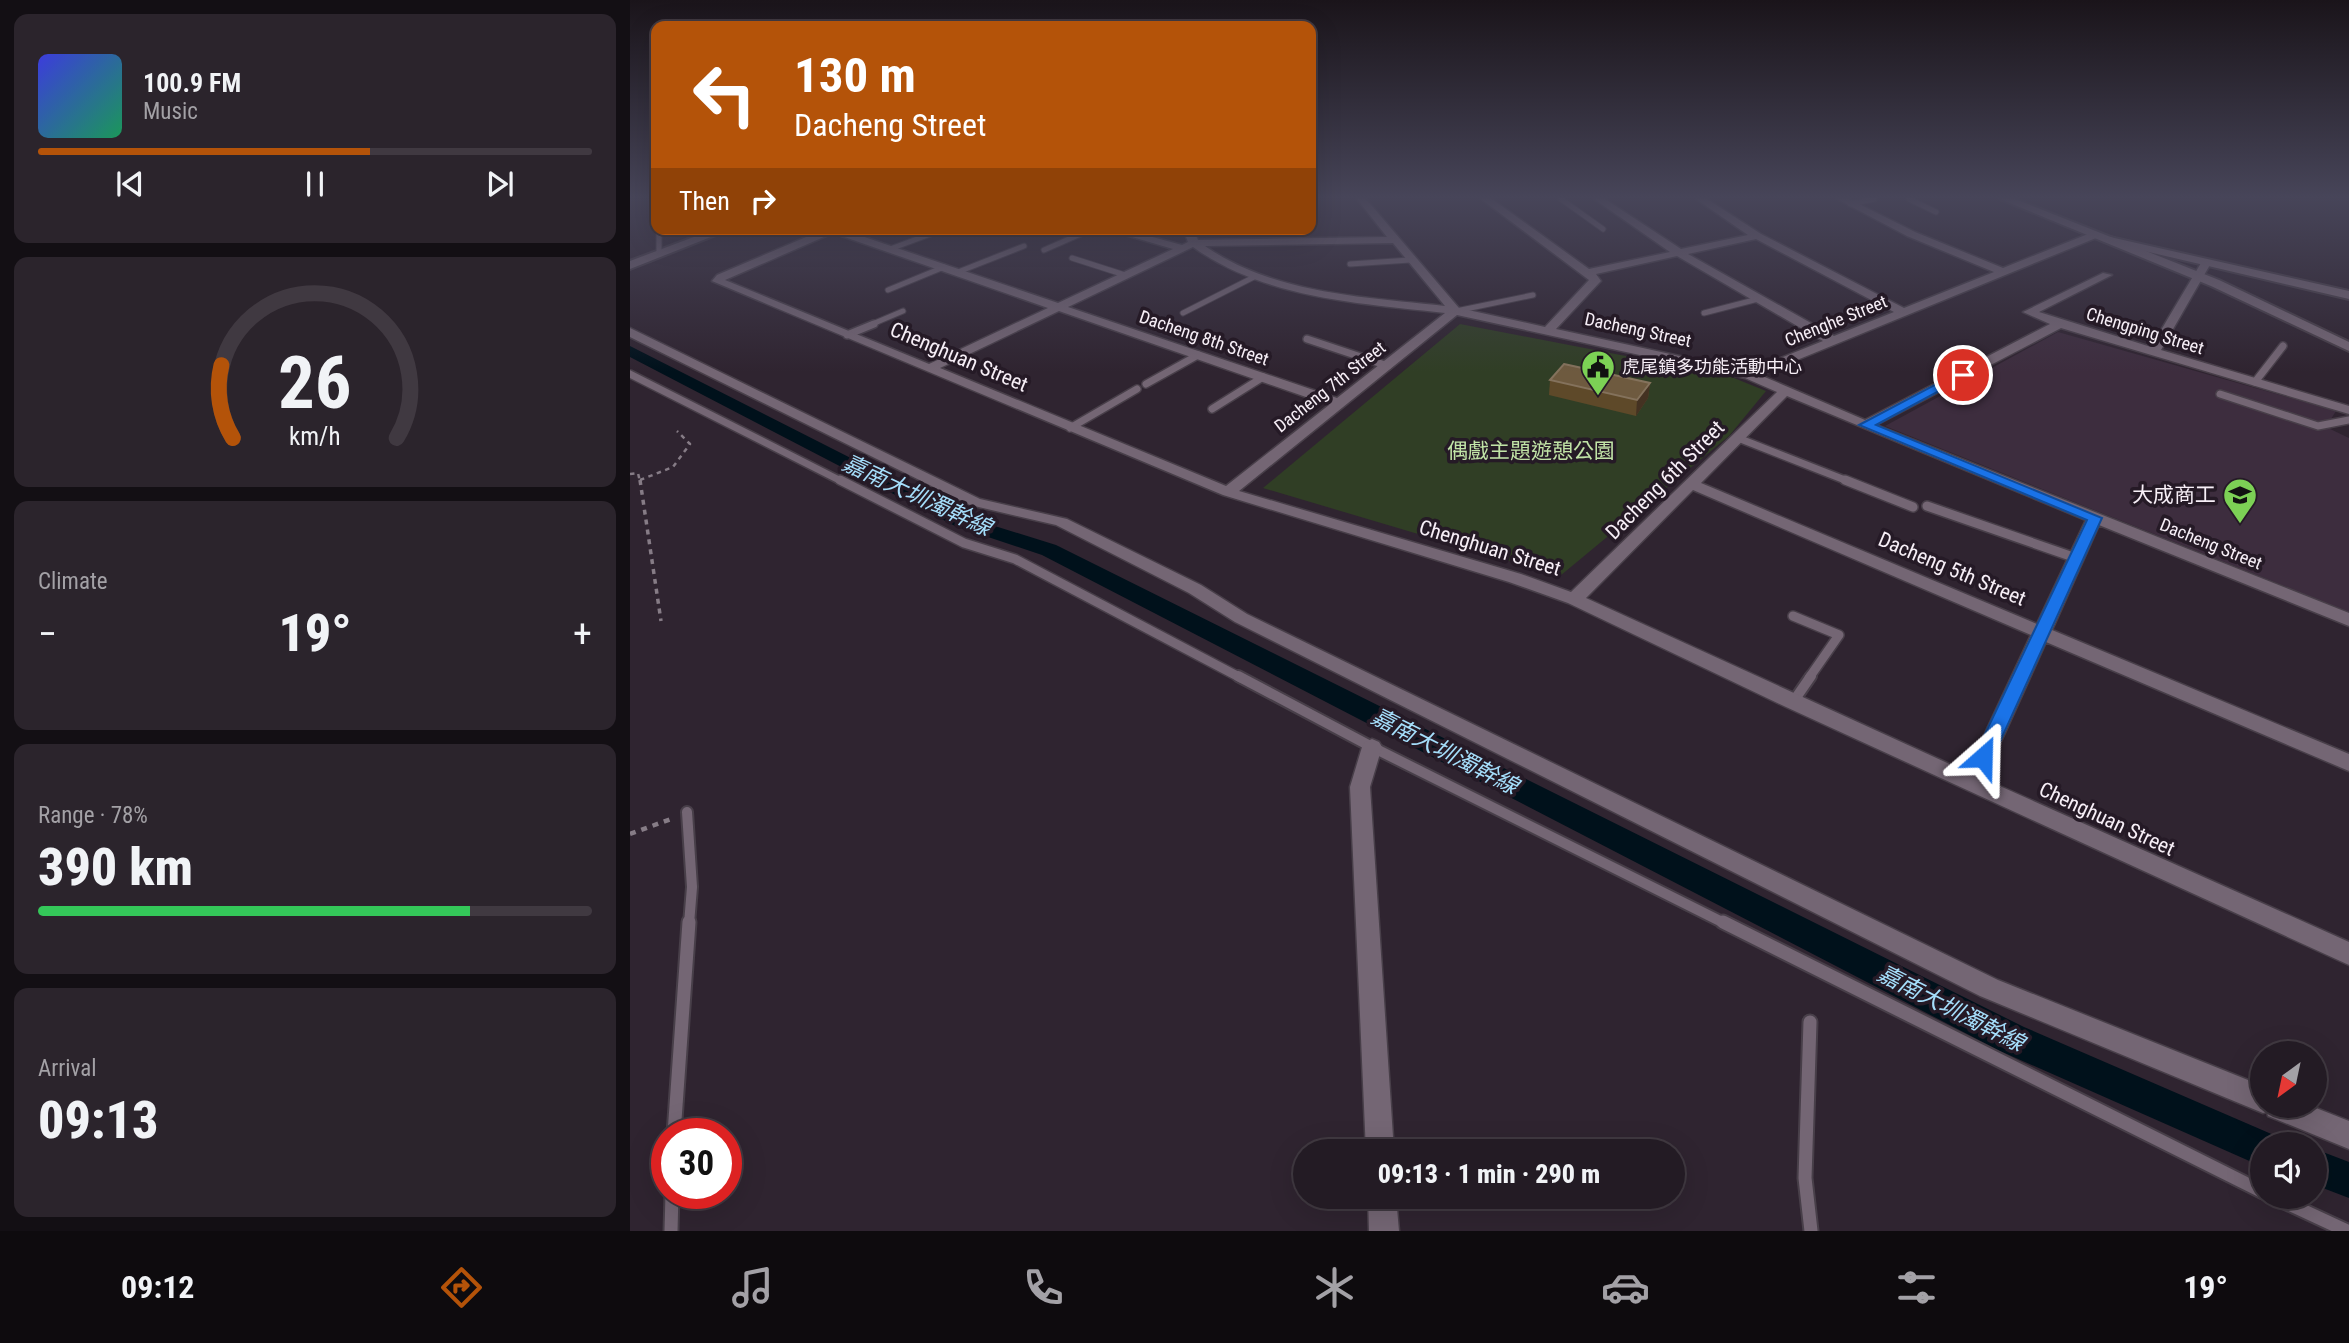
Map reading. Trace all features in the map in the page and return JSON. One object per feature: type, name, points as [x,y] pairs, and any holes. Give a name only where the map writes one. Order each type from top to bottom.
[{"type":"main road","points":[[630,265],[653,256]]},
{"type":"main road","points":[[2158,256],[2202,270],[2349,295]]},
{"type":"main road","points":[[2165,256],[2349,335]]},
{"type":"main road","points":[[2202,270],[2349,347]]},
{"type":"street","name":"Chenghuan Street","points":[[769,256],[720,277],[718,281],[1228,492],[1515,578],[1574,599],[1793,702],[2349,954]]},
{"type":"street","name":"Dacheng 8th Street","points":[[912,256],[1340,404]]},
{"type":"street","points":[[928,369],[1165,256]]},
{"type":"street","name":"Dacheng Street","points":[[1209,256],[1254,277],[1308,292],[1455,311],[1749,375],[2349,620]]},
{"type":"street","points":[[1407,256],[1455,311]]},
{"type":"street","points":[[1548,331],[1595,281],[1564,256]]},
{"type":"street","points":[[1586,272],[1662,256]]},
{"type":"street","points":[[1685,256],[1833,341]]},
{"type":"street","points":[[1796,256],[1903,312]]},
{"type":"street","points":[[1965,256],[2003,272]]},
{"type":"street","name":"Chenghe Street","points":[[1749,375],[2041,256]]},
{"type":"street","points":[[2154,352],[2202,270]]},
{"type":"street","points":[[2060,324],[2029,312],[2108,275]]},
{"type":"street","name":"Dacheng 7th Street","points":[[1228,492],[1455,311]]},
{"type":"street","name":"Chengping Street","points":[[1866,425],[2060,324],[2349,410]]},
{"type":"street","points":[[630,332],[975,502],[1061,522],[1195,589],[1241,618],[1989,988],[2250,1095]]},
{"type":"street","name":"Dacheng 6th Street","points":[[1574,599],[1785,391]]},
{"type":"street","name":"Dacheng 5th Street","points":[[1691,484],[2349,762]]},
{"type":"street","points":[[1972,782],[2095,518]]},
{"type":"street","points":[[1372,747],[1360,787],[1379,1139]]},
{"type":"street","points":[[2307,1118],[2349,1135]]},
{"type":"street","points":[[1383,1209],[1384,1231]]},
{"type":"lane","points":[[958,272],[997,256]]},
{"type":"lane","points":[[1072,258],[1125,275]]},
{"type":"lane","points":[[1350,264],[1410,260]]},
{"type":"lane","points":[[888,290],[944,267]]},
{"type":"lane","points":[[1183,313],[1254,277]]},
{"type":"lane","points":[[1455,311],[1533,295]]},
{"type":"lane","points":[[1704,313],[1758,299]]},
{"type":"lane","points":[[847,335],[903,311]]},
{"type":"lane","points":[[1307,339],[1388,366]]},
{"type":"lane","points":[[2255,382],[2283,346]]},
{"type":"lane","points":[[1146,384],[1198,355]]},
{"type":"lane","points":[[630,374],[964,543],[1015,559],[1372,747],[2250,1186]]},
{"type":"lane","points":[[1212,409],[1263,377]]},
{"type":"lane","points":[[1070,428],[1137,388]]},
{"type":"lane","points":[[2220,394],[2318,426],[2349,420]]},
{"type":"lane","points":[[1738,438],[1913,507]]},
{"type":"lane","points":[[1927,506],[2076,558]]},
{"type":"lane","points":[[1793,616],[1839,635],[1793,702]]},
{"type":"lane","points":[[675,1118],[692,887],[687,812]]},
{"type":"lane","points":[[1810,1022],[1805,1178],[1811,1231]]},
{"type":"lane","points":[[671,1231],[672,1209]]},
{"type":"lane","points":[[2300,1209],[2347,1231]]},
{"type":"path","points":[[640,480],[673,467],[690,444],[677,431]]},
{"type":"path","points":[[630,474],[638,473],[640,480],[661,621]]},
{"type":"path","points":[[630,834],[687,812]]},
{"type":"shaded area","name":"大成商工","points":[[2058,332],[2336,411],[2326,427],[2349,438],[2349,612],[1885,426]]},
{"type":"green space","name":"偶戲主題遊憩公園","points":[[1460,324],[1729,376],[1766,391],[1729,436],[1560,576],[1263,488]]},
{"type":"building","points":[[1564,364],[1650,383],[1637,400],[1550,380]]},
{"type":"waterway","name":"嘉南大圳濁幹線","points":[[630,351],[962,522],[1049,550],[2012,1039],[2250,1143]]},
{"type":"waterway","name":"嘉南大圳濁幹線","points":[[2327,1172],[2349,1180]]},
{"type":"place","name":"虎尾鎮多功能活動中心","points":[[1598,397]]},
{"type":"place","name":"大成商工","points":[[2240,525]]},
{"type":"route","points":[[1963,375],[1866,425],[2095,518],[1983,757]]}]
